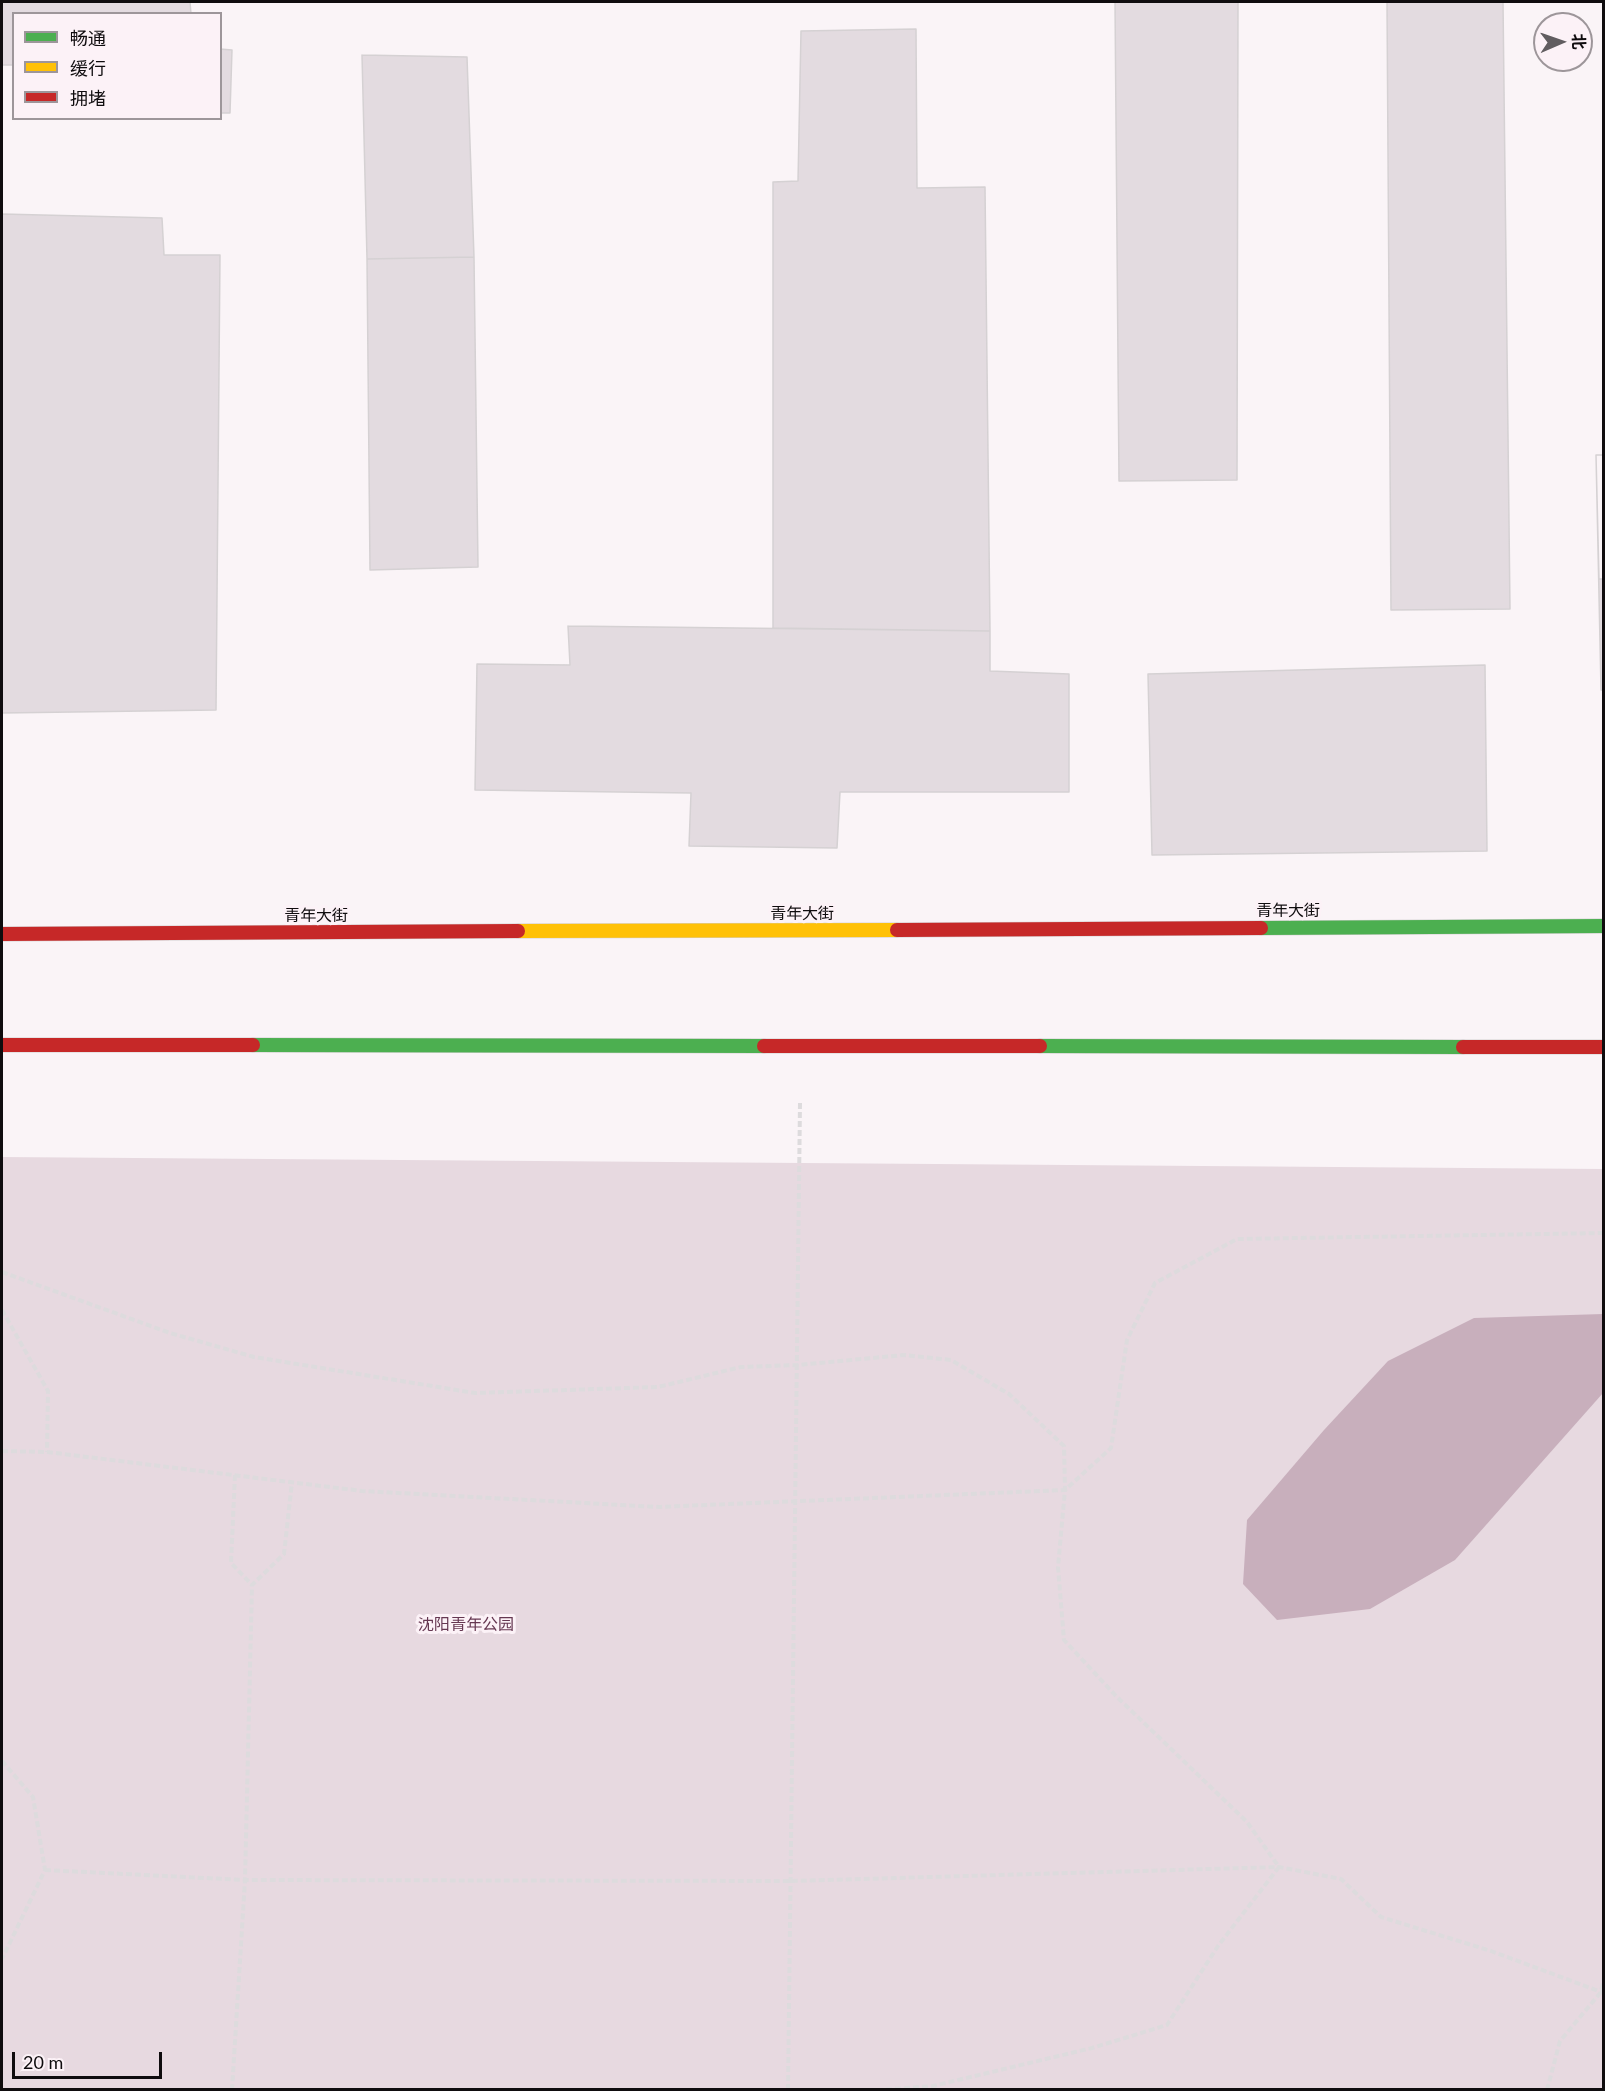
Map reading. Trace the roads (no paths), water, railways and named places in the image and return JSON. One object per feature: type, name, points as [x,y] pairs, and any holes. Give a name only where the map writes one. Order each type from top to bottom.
[{"type":"main road","name":"青年大街","points":[[2,934],[1604,926]]},
{"type":"main road","points":[[2,1045],[1604,1047]]},
{"type":"park label","name":"沈阳青年公园","points":[[466,1625]]}]
